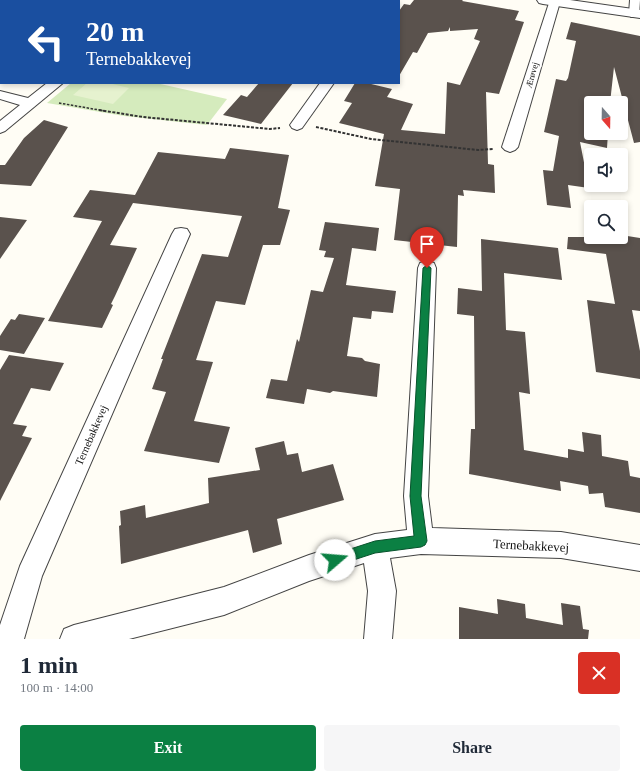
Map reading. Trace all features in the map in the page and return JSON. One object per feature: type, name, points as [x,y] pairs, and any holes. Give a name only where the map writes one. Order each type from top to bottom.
[{"type":"street","points":[[548,1],[638,14],[636,0]]},
{"type":"street","name":"Ærøvej","points":[[510,148],[548,1]]},
{"type":"street","points":[[0,128],[55,84]]},
{"type":"street","points":[[297,125],[326,84]]},
{"type":"street","points":[[0,96],[33,101]]},
{"type":"street","name":"Ternebakkevej","points":[[10,639],[29,575],[181,234]]},
{"type":"street","points":[[421,541],[416,496],[427,268]]},
{"type":"street","name":"Ternebakkevej","points":[[74,639],[224,601],[308,568],[375,547],[421,541],[561,545],[640,558]]},
{"type":"street","points":[[375,547],[382,590],[378,639]]},
{"type":"path","points":[[33,101],[143,117],[270,129],[297,125],[324,127],[371,139],[478,150],[510,148]]},
{"type":"green space","points":[[70,84],[160,84],[227,99],[207,125],[124,116],[47,103]]},
{"type":"green space","points":[[86,84],[112,84],[129,88],[113,104],[73,95]]},
{"type":"building","points":[[414,0],[463,0],[462,1],[519,11],[515,20],[524,22],[499,94],[486,92],[488,164],[494,165],[495,193],[463,190],[464,196],[458,195],[457,247],[394,240],[400,189],[375,186],[384,134],[339,123],[352,103],[344,101],[354,84],[371,84],[392,89],[387,97],[413,104],[401,130],[445,134],[447,82],[460,85],[480,41],[474,39],[478,29],[450,31],[450,27],[448,31],[428,33],[417,53],[413,52],[400,74],[400,10],[404,4],[410,5]]},
{"type":"building","points":[[571,22],[640,36],[640,142],[634,143],[628,120],[628,96],[622,96],[614,67],[611,96],[584,96],[584,140],[608,140],[607,148],[580,142],[584,162],[584,187],[568,185],[571,208],[547,205],[543,170],[553,171],[559,136],[544,132],[556,79],[566,81],[568,78],[576,41],[566,39]]},
{"type":"building","points":[[258,84],[292,84],[261,124],[223,115],[241,95],[247,97]]},
{"type":"building","points":[[44,120],[68,127],[31,186],[0,184],[0,165],[5,165],[24,138]]},
{"type":"building","points":[[230,148],[289,155],[278,208],[290,210],[280,245],[263,245],[245,305],[216,301],[196,360],[213,362],[194,421],[230,427],[219,463],[144,451],[166,392],[152,389],[163,359],[161,359],[202,254],[228,257],[242,216],[133,203],[110,245],[137,248],[111,304],[113,305],[102,328],[48,321],[102,221],[73,217],[90,190],[135,195],[158,152],[225,159]]},
{"type":"building","points":[[0,217],[27,220],[0,259]]},
{"type":"building","points":[[325,222],[379,228],[376,251],[352,248],[346,285],[396,291],[393,313],[372,311],[371,319],[353,317],[347,356],[362,358],[365,361],[380,364],[377,397],[333,391],[330,393],[307,389],[304,404],[266,398],[271,379],[287,381],[297,339],[299,342],[311,290],[323,292],[334,258],[324,257],[326,251],[319,250]]},
{"type":"building","points":[[628,236],[640,238],[640,311],[632,310],[640,351],[640,379],[596,372],[587,300],[615,304],[606,254],[567,249],[568,237],[584,237],[584,244],[628,244]]},
{"type":"building","points":[[481,239],[558,248],[562,280],[504,273],[506,330],[525,332],[530,394],[519,392],[524,450],[568,458],[568,449],[584,452],[582,432],[601,435],[602,456],[628,461],[630,476],[640,478],[640,513],[605,507],[603,493],[589,494],[588,486],[560,481],[561,491],[469,474],[471,429],[475,429],[474,316],[457,314],[458,288],[482,291]]},
{"type":"building","points":[[19,314],[45,318],[24,354],[0,350],[0,336],[11,319],[15,320]]},
{"type":"building","points":[[9,355],[64,363],[50,391],[31,388],[13,424],[27,426],[22,436],[32,438],[0,501],[0,370]]},
{"type":"building","points":[[284,441],[287,455],[298,453],[302,472],[333,464],[344,500],[277,519],[282,544],[253,553],[248,530],[121,564],[119,526],[121,525],[120,511],[145,505],[146,518],[209,503],[208,478],[260,470],[255,448]]},
{"type":"building","points":[[497,599],[525,604],[526,618],[563,625],[561,603],[580,606],[583,629],[589,630],[588,639],[459,639],[459,607],[498,614]]},
{"type":"route","points":[[335,560],[375,547],[421,541],[416,496],[427,268]]}]
